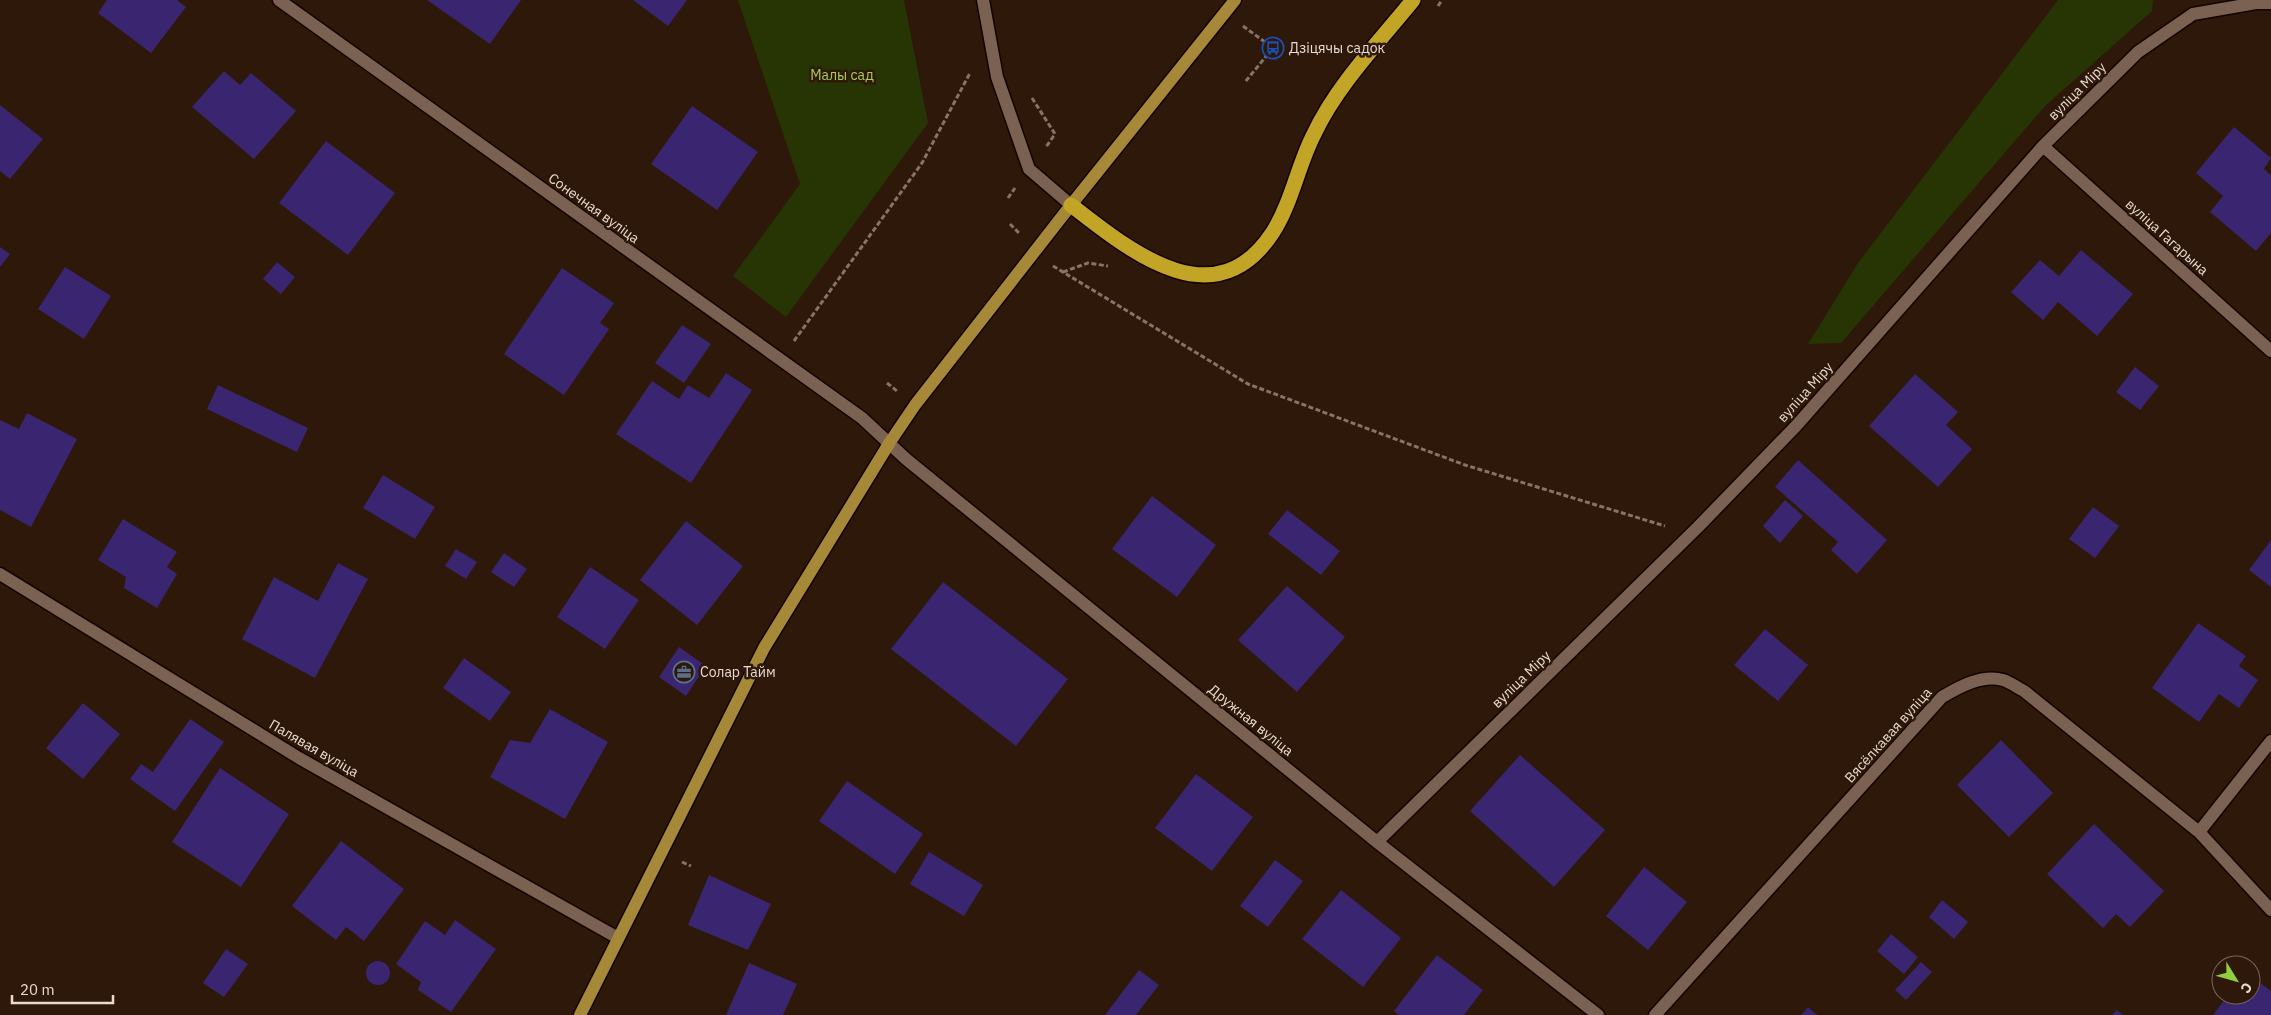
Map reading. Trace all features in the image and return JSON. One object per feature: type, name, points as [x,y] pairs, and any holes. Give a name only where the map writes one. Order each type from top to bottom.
[{"type":"highway","points":[[1071,205],[1135,251],[1164,267],[1190,275],[1216,274],[1238,267],[1259,251],[1274,230],[1286,206],[1314,132],[1342,89],[1413,0]]},
{"type":"main road","points":[[580,1015],[764,648],[890,442],[916,405],[1071,205],[1235,0]]},
{"type":"street","name":"Сонечная вуліца","points":[[279,0],[862,418],[890,442]]},
{"type":"street","points":[[983,0],[997,77],[1029,170],[1071,205]]},
{"type":"street","name":"вуліца Міру","points":[[1377,842],[1690,534],[1796,426],[2044,146],[2138,52],[2193,14],[2256,3],[2271,3]]},
{"type":"street","name":"вуліца Гагарына","points":[[2044,146],[2271,351]]},
{"type":"street","name":"Дружная вуліца","points":[[890,442],[906,459],[1377,842],[1598,1015]]},
{"type":"street","name":"Палявая вуліца","points":[[0,574],[299,758],[618,938]]},
{"type":"street","name":"Вясёлкавая вуліца","points":[[1656,1015],[1942,697],[1962,685],[1978,680],[2002,680],[2024,691],[2199,832],[2271,910]]},
{"type":"street","points":[[2199,832],[2271,741]]},
{"type":"path","points":[[1224,13],[1273,48],[1245,82]]},
{"type":"path","points":[[780,360],[922,163],[972,70]]},
{"type":"path","points":[[1053,266],[1248,384],[1466,465],[1690,534]]},
{"type":"green space","name":"Малы сад","points":[[738,0],[904,0],[928,123],[786,317],[733,276],[800,184]]},
{"type":"green space","points":[[2058,0],[2153,0],[2152,11],[2045,106],[1841,343],[1808,344],[1858,263]]},
{"type":"building","points":[[107,0],[177,0],[186,7],[151,53],[98,13]]},
{"type":"building","points":[[427,0],[521,0],[490,44]]},
{"type":"building","points":[[633,0],[687,0],[668,26]]},
{"type":"building","points":[[224,71],[240,85],[251,73],[296,111],[254,159],[192,107]]},
{"type":"building","points":[[0,105],[43,139],[10,179],[0,171]]},
{"type":"building","points":[[692,106],[758,152],[717,210],[651,164]]},
{"type":"building","points":[[2234,127],[2271,158],[2264,169],[2271,175],[2271,233],[2256,251],[2210,212],[2223,196],[2196,173]]},
{"type":"building","points":[[326,141],[395,193],[348,255],[279,203]]},
{"type":"building","points":[[0,247],[10,254],[0,267]]},
{"type":"building","points":[[2081,250],[2133,294],[2097,336],[2058,302],[2043,320],[2011,292],[2040,260],[2059,276]]},
{"type":"building","points":[[277,262],[295,277],[281,294],[263,279]]},
{"type":"building","points":[[65,267],[111,296],[84,339],[38,309]]},
{"type":"building","points":[[562,268],[614,303],[600,323],[609,329],[564,395],[504,354]]},
{"type":"building","points":[[682,325],[711,344],[684,383],[655,363]]},
{"type":"building","points":[[2135,367],[2159,386],[2140,410],[2116,392]]},
{"type":"building","points":[[726,373],[752,390],[691,483],[616,434],[652,381],[679,399],[688,385],[709,398]]},
{"type":"building","points":[[1915,374],[1958,412],[1946,425],[1972,449],[1938,487],[1869,426]]},
{"type":"building","points":[[218,385],[308,428],[297,452],[207,409]]},
{"type":"building","points":[[27,413],[77,439],[31,527],[0,510],[0,420],[19,429]]},
{"type":"building","points":[[1798,460],[1887,540],[1857,574],[1831,550],[1838,542],[1775,487]]},
{"type":"building","points":[[383,475],[435,507],[415,539],[363,508]]},
{"type":"building","points":[[1152,496],[1216,545],[1177,597],[1112,549]]},
{"type":"building","points":[[1785,500],[1803,516],[1780,543],[1763,526]]},
{"type":"building","points":[[2093,507],[2119,526],[2095,558],[2069,539]]},
{"type":"building","points":[[1287,510],[1340,551],[1321,575],[1268,534]]},
{"type":"building","points":[[123,519],[177,552],[167,567],[177,574],[157,608],[124,588],[126,577],[98,560]]},
{"type":"building","points":[[686,521],[743,566],[697,625],[640,580]]},
{"type":"building","points":[[2271,540],[2271,587],[2249,570]]},
{"type":"building","points":[[456,549],[477,562],[466,579],[445,566]]},
{"type":"building","points":[[504,553],[527,569],[514,587],[491,572]]},
{"type":"building","points":[[338,563],[368,579],[315,678],[242,639],[274,577],[318,601]]},
{"type":"building","points":[[590,567],[639,600],[605,649],[557,617]]},
{"type":"building","points":[[943,582],[1068,679],[1016,746],[891,649]]},
{"type":"building","points":[[1287,586],[1345,637],[1297,692],[1238,640]]},
{"type":"building","points":[[2198,623],[2246,656],[2239,666],[2258,680],[2239,708],[2219,694],[2199,722],[2152,688]]},
{"type":"building","points":[[1765,629],[1808,665],[1778,701],[1734,665]]},
{"type":"building","points":[[679,647],[706,666],[686,696],[659,677]]},
{"type":"building","points":[[464,658],[511,692],[490,721],[443,688]]},
{"type":"building","points":[[83,703],[120,734],[83,779],[46,748]]},
{"type":"building","points":[[550,709],[608,742],[565,819],[490,777],[510,740],[530,743]]},
{"type":"building","points":[[190,719],[224,742],[175,811],[130,779],[141,764],[153,772]]},
{"type":"building","points":[[2001,740],[2053,793],[2009,837],[1957,785]]},
{"type":"building","points":[[1520,755],[1605,830],[1554,887],[1470,811]]},
{"type":"building","points":[[220,768],[289,814],[241,887],[172,842]]},
{"type":"building","points":[[1196,774],[1253,817],[1212,871],[1155,828]]},
{"type":"building","points":[[847,781],[923,834],[895,874],[819,821]]},
{"type":"building","points":[[2094,824],[2164,891],[2130,927],[2116,914],[2103,928],[2047,874]]},
{"type":"building","points":[[341,841],[404,889],[364,941],[346,927],[336,940],[292,906]]},
{"type":"building","points":[[929,852],[983,885],[964,916],[910,884]]},
{"type":"building","points":[[1275,860],[1303,881],[1268,927],[1240,906]]},
{"type":"building","points":[[1644,867],[1687,902],[1648,950],[1606,916]]},
{"type":"building","points":[[709,875],[771,904],[748,950],[688,925]]},
{"type":"building","points":[[1341,890],[1401,938],[1363,987],[1302,939]]},
{"type":"building","points":[[1942,900],[1968,922],[1954,939],[1929,917]]},
{"type":"building","points":[[455,920],[496,949],[451,1012],[418,990],[421,982],[396,964],[425,921],[445,935]]},
{"type":"building","points":[[1891,934],[1918,957],[1904,974],[1877,951]]},
{"type":"building","points":[[226,949],[248,964],[224,997],[203,983]]},
{"type":"building","points":[[1437,955],[1483,990],[1464,1015],[1399,1015],[1394,1011]]},
{"type":"building","points":[[378,961],[387,964],[390,973],[387,982],[378,985],[369,982],[366,973],[369,964]]},
{"type":"building","points":[[1921,962],[1932,972],[1906,1000],[1895,990]]},
{"type":"building","points":[[749,963],[797,984],[783,1015],[726,1015]]},
{"type":"building","points":[[1139,970],[1159,985],[1136,1015],[1105,1015]]},
{"type":"building","points":[[2261,984],[2271,991],[2271,1015],[2213,1015],[2220,1005],[2261,1005]]},
{"type":"building","points":[[1808,1007],[1817,1015],[1801,1015]]},
{"type":"building","points":[[2117,1010],[2123,1015],[2112,1015]]},
{"type":"place","name":"Дзіцячы садок","points":[[1273,48]]},
{"type":"place","name":"Солар Тайм","points":[[684,672]]}]
